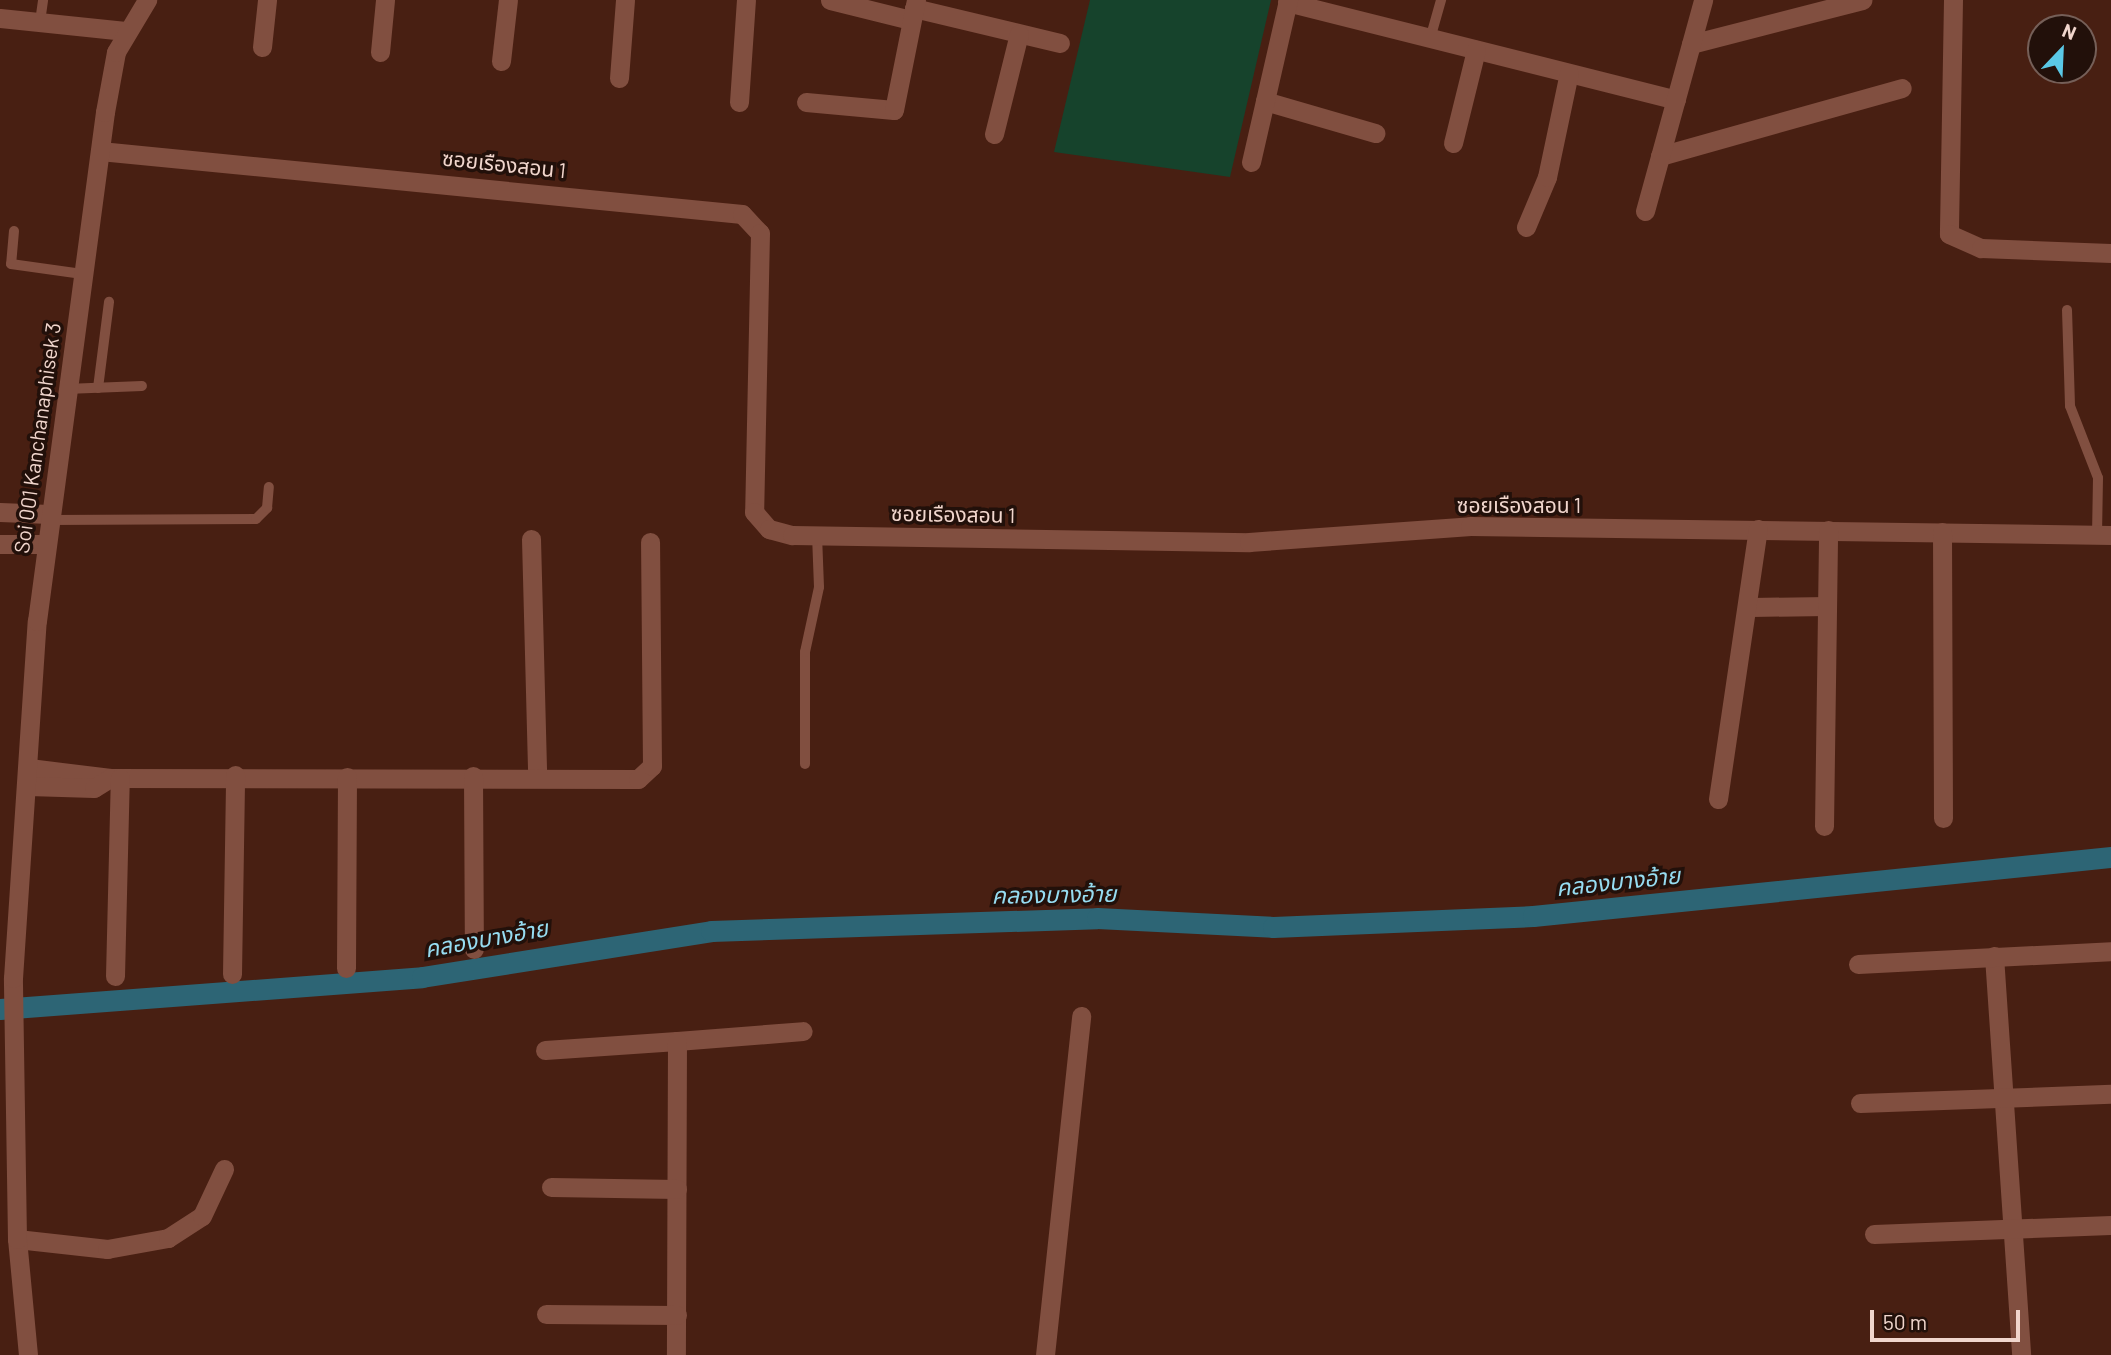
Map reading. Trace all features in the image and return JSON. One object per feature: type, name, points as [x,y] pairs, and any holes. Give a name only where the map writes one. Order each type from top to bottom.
[{"type":"street","name":"Soi 001 Kanchanaphisek 3","points":[[28,1355],[8,1172],[14,1033],[13,978],[46,544],[100,151],[125,31],[147,0]]},
{"type":"street","points":[[262,47],[267,0]]},
{"type":"street","points":[[380,52],[385,0]]},
{"type":"street","points":[[501,61],[508,0]]},
{"type":"street","points":[[619,78],[625,0]]},
{"type":"street","points":[[738,102],[746,0]]},
{"type":"street","points":[[830,0],[914,9],[1060,43]]},
{"type":"street","points":[[1646,211],[1703,0]]},
{"type":"street","points":[[1692,44],[1862,0]]},
{"type":"street","points":[[1954,0],[1949,234],[1981,248],[2111,253]]},
{"type":"street","points":[[1251,162],[1287,1],[1676,100]]},
{"type":"street","points":[[806,102],[894,110],[914,9]]},
{"type":"street","points":[[0,18],[125,31]]},
{"type":"street","points":[[994,134],[1019,34]]},
{"type":"street","points":[[1453,142],[1476,50]]},
{"type":"street","points":[[1526,227],[1546,177],[1569,73]]},
{"type":"street","points":[[1660,156],[1902,88]]},
{"type":"street","points":[[1265,101],[1375,133]]},
{"type":"street","name":"ซอยเรืองสอน 1","points":[[100,151],[742,214],[760,233],[754,512],[769,529],[817,536],[1249,542],[1469,526],[2104,535]]},
{"type":"street","points":[[0,512],[49,517]]},
{"type":"street","points":[[1718,799],[1751,607],[1758,529]]},
{"type":"street","points":[[1824,826],[1828,530]]},
{"type":"street","points":[[1942,532],[1943,818]]},
{"type":"street","points":[[531,539],[537,775]]},
{"type":"street","points":[[29,777],[537,775],[638,779],[652,766],[650,542]]},
{"type":"street","points":[[0,544],[46,544]]},
{"type":"street","points":[[1751,607],[1827,606]]},
{"type":"street","points":[[232,974],[235,775]]},
{"type":"street","points":[[473,776],[474,948]]},
{"type":"street","points":[[346,968],[347,777]]},
{"type":"street","points":[[115,778],[116,975]]},
{"type":"street","points":[[1858,964],[2111,951]]},
{"type":"street","points":[[1994,956],[2021,1355]]},
{"type":"street","points":[[1045,1355],[1081,1016]]},
{"type":"street","points":[[545,1050],[803,1031]]},
{"type":"street","points":[[676,1355],[677,1041]]},
{"type":"street","points":[[1860,1103],[2004,1095],[2111,1094]]},
{"type":"street","points":[[17,1239],[107,1249],[168,1238],[202,1216],[224,1168]]},
{"type":"street","points":[[551,1187],[677,1189]]},
{"type":"street","points":[[1874,1234],[2111,1225]]},
{"type":"street","points":[[546,1314],[677,1315]]},
{"type":"lane","points":[[40,22],[43,0]]},
{"type":"lane","points":[[1430,39],[1441,0]]},
{"type":"lane","points":[[14,232],[11,264],[82,274]]},
{"type":"lane","points":[[98,387],[109,302]]},
{"type":"lane","points":[[2067,310],[2070,407],[2098,478],[2104,535]]},
{"type":"lane","points":[[66,388],[142,386]]},
{"type":"lane","points":[[49,517],[256,519],[267,508],[269,487]]},
{"type":"lane","points":[[805,764],[805,652],[818,587],[817,536]]},
{"type":"green space","points":[[1090,0],[1271,0],[1230,177],[1054,152]]},
{"type":"waterway","name":"คลองบางอ้าย","points":[[0,1009],[422,977],[711,931],[1097,918],[1273,927],[1533,916],[2111,857]]}]
